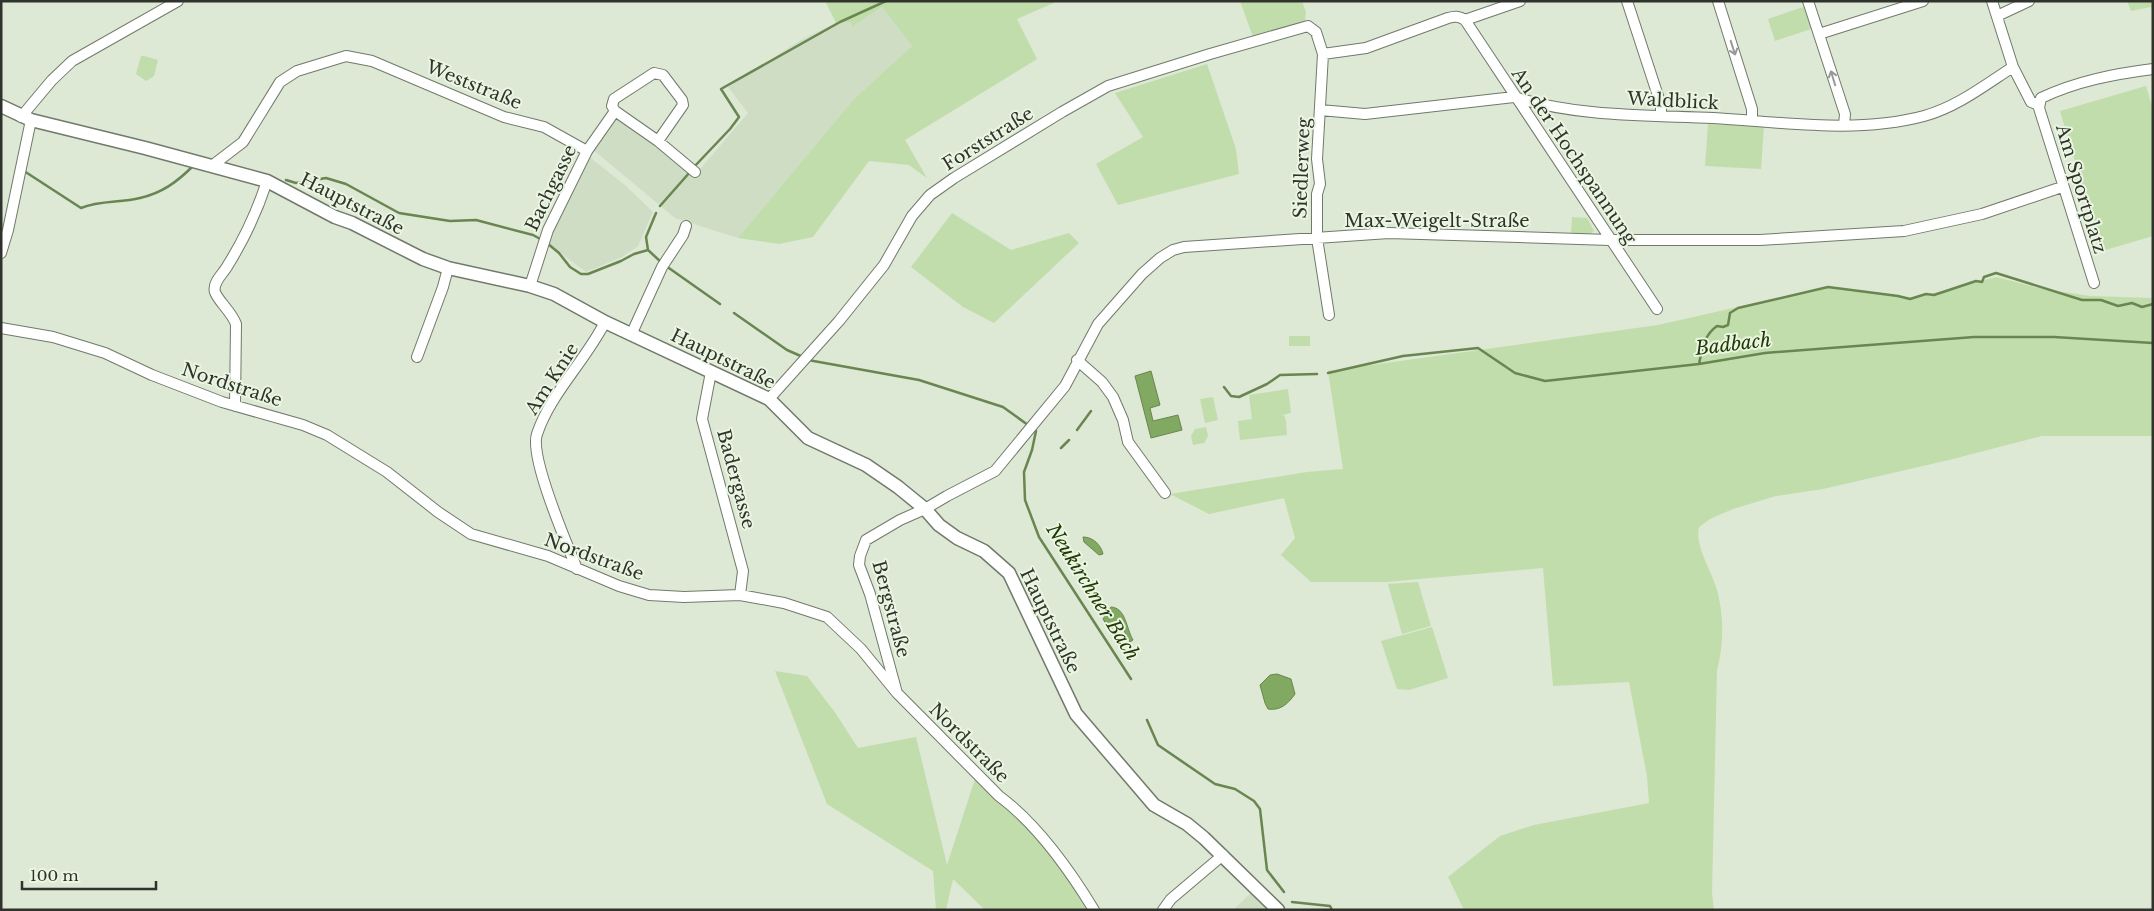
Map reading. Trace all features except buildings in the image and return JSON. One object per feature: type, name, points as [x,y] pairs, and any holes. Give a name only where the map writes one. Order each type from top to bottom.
[{"type":"street","points":[[1,253],[8,230],[26,118],[52,80],[72,61],[178,1]]},
{"type":"street","points":[[1323,54],[1366,48],[1455,16],[1465,20],[1520,1]]},
{"type":"street","points":[[1627,1],[1658,96],[1661,116]]},
{"type":"street","points":[[1718,1],[1752,109],[1752,121]]},
{"type":"street","points":[[1808,1],[1845,114],[1844,124]]},
{"type":"street","points":[[1820,34],[1923,1]]},
{"type":"street","name":"Am Sportplatz","points":[[1992,1],[2013,67],[2032,102],[2039,105]]},
{"type":"street","points":[[1997,16],[2029,1]]},
{"type":"street","name":"An der Hochspannung","points":[[1465,20],[1514,97],[1657,309]]},
{"type":"street","name":"Siedlerweg","points":[[1308,26],[1316,32],[1323,54],[1317,159],[1320,184],[1317,194],[1317,238],[1329,315]]},
{"type":"street","name":"Forststraße","points":[[770,399],[839,321],[884,265],[912,216],[930,195],[954,178],[1108,86],[1308,26]]},
{"type":"street","name":"Weststraße","points":[[213,165],[243,142],[280,82],[297,71],[346,56],[372,61],[504,117],[544,127],[587,150]]},
{"type":"street","name":"Waldblick","points":[[1320,110],[1365,114],[1514,97],[1535,104],[1597,112],[1752,121],[1844,124],[1891,123],[1926,116],[1967,98],[2013,67]]},
{"type":"street","name":"Am Sportplatz","points":[[2094,283],[2062,188],[2039,105],[2041,98],[2076,84],[2108,75],[2153,69]]},
{"type":"street","name":"Bachgasse","points":[[530,286],[543,241],[587,150],[615,110],[612,106],[614,99],[654,72],[659,72],[682,100],[683,104],[658,141]]},
{"type":"street","name":"Hauptstraße","points":[[1,106],[26,118],[267,180],[335,217],[352,223],[423,259],[448,268],[530,286],[554,294],[631,335],[770,399],[808,438],[866,465],[925,509],[939,525],[957,538],[984,551],[1010,573],[1076,714],[1154,804],[1187,824],[1223,854],[1278,910]]},
{"type":"street","points":[[615,110],[658,141],[691,169]]},
{"type":"street","points":[[235,406],[236,324],[215,290],[216,283],[230,263],[254,219],[267,180]]},
{"type":"street","name":"Max-Weigelt-Straße","points":[[925,509],[946,496],[996,472],[1065,386],[1077,360],[1098,324],[1142,274],[1160,258],[1173,250],[1389,233],[1610,240],[1760,240],[1904,231],[1982,214],[2062,188]]},
{"type":"street","points":[[631,335],[664,264],[683,235],[686,226]]},
{"type":"street","points":[[417,357],[443,287],[448,268]]},
{"type":"street","name":"Am Knie","points":[[577,569],[541,471],[536,440],[537,432],[557,396],[595,343],[605,322]]},
{"type":"street","name":"Nordstraße","points":[[1,328],[53,338],[105,353],[152,375],[235,406],[303,425],[327,435],[387,472],[438,512],[471,534],[548,556],[619,586],[649,594],[684,597],[740,595],[784,603],[827,617],[861,649],[897,693],[999,796],[1014,807],[1071,872],[1094,910]]},
{"type":"street","points":[[1077,360],[1102,382],[1113,398],[1123,420],[1128,442],[1165,494]]},
{"type":"street","name":"Badergasse","points":[[711,372],[702,420],[743,571],[740,595]]},
{"type":"street","name":"Bergstraße","points":[[897,693],[870,594],[859,565],[860,556],[866,540],[873,534],[925,509]]},
{"type":"street","points":[[1163,910],[1171,899],[1223,854]]},
{"type":"shaded area","points":[[825,1],[1058,1],[1017,19],[1037,59],[905,140],[927,178],[909,165],[869,161],[813,237],[779,244],[738,238],[853,100],[912,46],[882,7],[852,27],[851,22],[836,23]]},
{"type":"shaded area","points":[[1240,1],[1302,1],[1306,12],[1305,21],[1253,37]]},
{"type":"shaded area","points":[[2127,1],[2153,1],[2153,14],[2151,7],[2131,11]]},
{"type":"shaded area","points":[[1809,5],[1817,27],[1775,41],[1768,19]]},
{"type":"shaded area","points":[[882,7],[912,46],[853,100],[738,238],[675,218],[591,148],[617,117],[696,174],[748,113],[728,87],[801,40],[836,23],[851,22],[852,27]]},
{"type":"shaded area","points":[[141,56],[158,60],[154,76],[146,81],[136,74]]},
{"type":"shaded area","points":[[1207,64],[1236,149],[1239,174],[1118,205],[1096,164],[1143,137],[1115,93]]},
{"type":"shaded area","points":[[2146,86],[2153,110],[2153,236],[2102,251],[2060,111]]},
{"type":"shaded area","points":[[1708,124],[1764,126],[1761,169],[1705,166]]},
{"type":"shaded area","points":[[587,155],[626,186],[653,212],[638,246],[622,257],[586,272],[546,242]]},
{"type":"shaded area","points":[[952,213],[1011,250],[1069,233],[1079,243],[994,323],[963,307],[911,267]]},
{"type":"shaded area","points":[[1572,217],[1587,218],[1594,231],[1590,234],[1571,233]]},
{"type":"shaded area","points":[[1996,277],[2043,289],[2090,296],[2153,298],[2153,436],[2042,436],[1823,489],[1776,496],[1733,509],[1710,519],[1699,527],[1698,534],[1701,550],[1715,583],[1722,620],[1721,650],[1717,670],[1712,893],[1714,910],[1464,910],[1448,877],[1500,836],[1534,825],[1649,803],[1647,776],[1629,682],[1553,686],[1543,568],[1386,582],[1311,582],[1281,555],[1295,538],[1284,498],[1209,514],[1170,494],[1307,472],[1343,469],[1328,371],[1658,325],[1826,287],[1915,298]]},
{"type":"shaded area","points":[[1289,336],[1310,336],[1310,346],[1289,346]]},
{"type":"shaded area","points":[[1151,371],[1160,405],[1150,408],[1153,421],[1178,415],[1182,430],[1151,438],[1135,376]]},
{"type":"shaded area","points":[[1288,389],[1291,413],[1277,416],[1284,415],[1287,435],[1240,440],[1238,421],[1252,419],[1249,395]]},
{"type":"shaded area","points":[[1213,397],[1218,420],[1205,423],[1200,399]]},
{"type":"shaded area","points":[[1206,427],[1208,436],[1204,443],[1193,445],[1191,436],[1195,429]]},
{"type":"shaded area","points":[[1083,537],[1090,538],[1096,542],[1103,554],[1099,555],[1084,542]]},
{"type":"shaded area","points":[[1418,582],[1431,626],[1402,634],[1388,584]]},
{"type":"shaded area","points":[[1111,607],[1116,608],[1123,615],[1133,640],[1130,642],[1121,625],[1109,629],[1103,619]]},
{"type":"shaded area","points":[[1432,627],[1448,678],[1409,690],[1397,689],[1381,641]]},
{"type":"shaded area","points":[[775,671],[807,676],[834,711],[858,748],[916,737],[947,865],[975,779],[1025,825],[1066,873],[1091,910],[985,910],[953,879],[946,910],[936,910],[933,871],[827,804]]},
{"type":"shaded area","points":[[1277,674],[1291,679],[1295,694],[1283,706],[1276,709],[1268,709],[1260,685],[1270,675]]},
{"type":"shaded area","points":[[1252,892],[1269,910],[1233,910]]},
{"type":"waterway","points":[[693,168],[739,117],[721,89],[840,22],[886,1]]},
{"type":"waterway","points":[[24,171],[81,208],[88,205],[133,200],[148,196],[175,182],[193,166]]},
{"type":"waterway","points":[[660,206],[690,172]]},
{"type":"waterway","name":"Neukirchner Bach","points":[[286,180],[296,183],[326,178],[346,184],[399,213],[450,221],[476,220],[533,235],[542,240]]},
{"type":"waterway","points":[[648,250],[646,237],[656,213]]},
{"type":"waterway","name":"Neukirchner Bach","points":[[547,243],[559,253],[570,267],[581,274],[588,274],[648,250],[662,263]]},
{"type":"waterway","name":"Neukirchner Bach","points":[[666,266],[720,304]]},
{"type":"waterway","points":[[1699,364],[1704,343],[1709,334],[1717,326],[1723,327],[1728,325],[1730,313],[1738,308],[1828,287],[1910,299],[1926,294],[1934,295],[1976,281],[1982,282],[1984,277],[1996,273],[2082,300],[2101,300],[2118,306],[2132,303],[2142,307],[2153,304]]},
{"type":"waterway","name":"Neukirchner Bach","points":[[734,313],[787,350],[803,357]]},
{"type":"waterway","name":"Badbach","points":[[1328,373],[1403,356],[1478,348],[1515,373],[1545,381],[1699,364],[1765,353],[1974,337],[2054,337],[2153,343]]},
{"type":"waterway","name":"Neukirchner Bach","points":[[808,360],[919,380],[1003,407],[1028,425]]},
{"type":"waterway","points":[[1224,387],[1231,396],[1239,397],[1267,384],[1280,375],[1317,374]]},
{"type":"waterway","points":[[1077,430],[1091,411]]},
{"type":"waterway","name":"Neukirchner Bach","points":[[1032,428],[1036,431],[1024,472],[1025,500],[1039,537],[1131,679]]},
{"type":"waterway","points":[[1061,448],[1069,440]]},
{"type":"waterway","name":"Neukirchner Bach","points":[[1147,720],[1158,745],[1215,784],[1235,789],[1254,801],[1260,809],[1267,870],[1284,892]]},
{"type":"waterway","name":"Neukirchner Bach","points":[[1292,902],[1330,906],[1332,910]]}]
